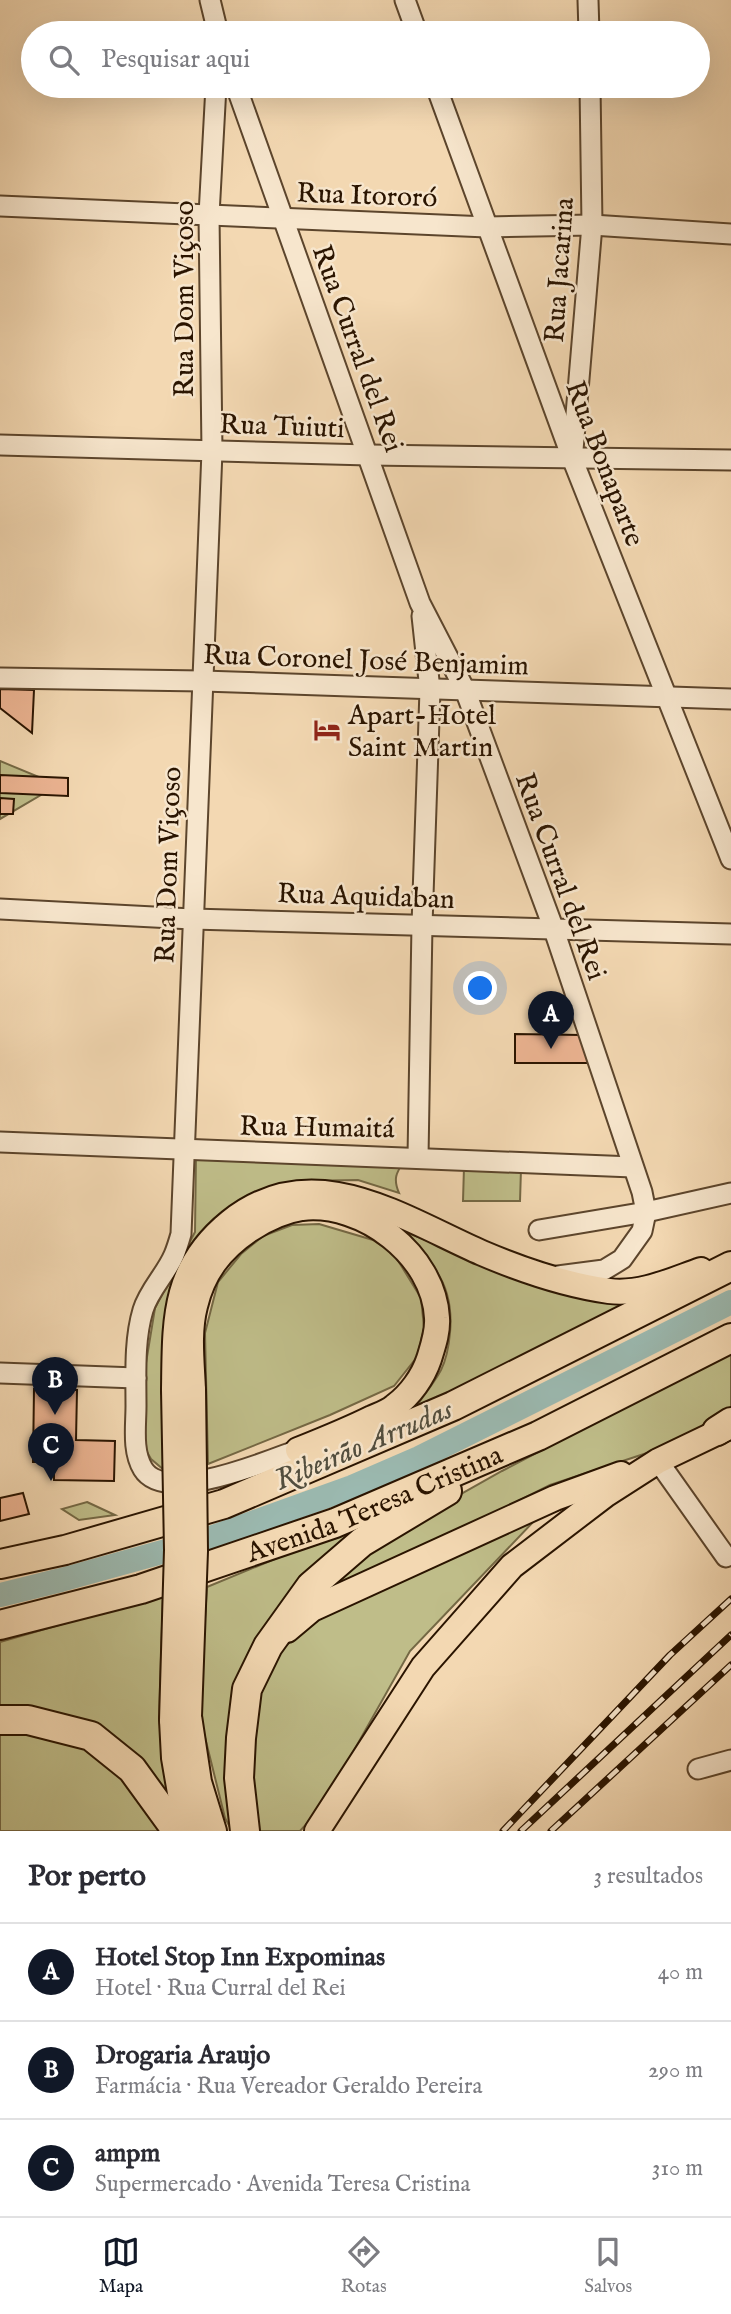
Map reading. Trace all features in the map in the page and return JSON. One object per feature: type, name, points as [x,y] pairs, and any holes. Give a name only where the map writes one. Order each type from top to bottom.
[{"type":"highway","name":"Avenida Teresa Cristina","points":[[0,1564],[65,1550],[224,1504],[453,1406],[731,1266]]},
{"type":"highway","name":"Avenida Teresa Cristina","points":[[0,1625],[141,1589],[334,1523],[538,1436],[731,1338]]},
{"type":"highway","points":[[245,1831],[239,1778],[247,1689],[268,1646],[311,1586],[362,1542],[538,1436]]},
{"type":"highway","points":[[224,1504],[299,1450]]},
{"type":"highway","points":[[0,1720],[28,1720],[90,1736],[132,1769],[177,1831]]},
{"type":"main road","points":[[184,1390],[175,1325],[178,1300],[200,1253],[215,1234],[237,1216],[259,1203],[277,1198],[315,1192],[353,1196],[392,1210],[484,1253],[547,1276],[612,1291],[637,1290],[731,1260]]},
{"type":"main road","points":[[196,1831],[180,1793],[174,1758],[181,1718],[177,1550],[184,1390],[194,1307],[201,1285],[223,1250],[262,1222],[283,1212],[305,1208],[336,1211],[366,1219],[394,1240],[413,1258],[429,1285],[437,1318],[434,1344],[426,1367],[414,1387],[394,1407],[351,1429],[299,1450]]},
{"type":"main road","points":[[317,1831],[423,1667],[512,1566],[606,1495],[658,1461],[726,1426]]},
{"type":"main road","points":[[268,1646],[312,1609],[555,1498],[658,1461]]},
{"type":"main road","points":[[181,1718],[214,1831]]},
{"type":"street","points":[[210,0],[215,21]]},
{"type":"street","points":[[405,0],[413,21]]},
{"type":"street","points":[[589,0],[589,21]]},
{"type":"street","name":"Rua Dom Viçoso","points":[[215,98],[209,215],[212,451],[181,1234],[174,1256],[143,1309],[136,1378],[136,1449],[139,1461],[151,1478],[162,1482],[213,1480],[299,1450]]},
{"type":"street","name":"Rua Curral del Rei","points":[[240,98],[420,603],[465,690],[553,927],[642,1192],[646,1212]]},
{"type":"street","name":"Rua Bonaparte","points":[[440,98],[572,458],[731,859]]},
{"type":"street","name":"Rua Jacarina","points":[[572,458],[592,225],[590,98]]},
{"type":"street","name":"Rua Itororó","points":[[0,206],[487,227],[592,225],[731,233]]},
{"type":"street","name":"Rua Tuiuti","points":[[0,445],[369,455],[731,460]]},
{"type":"street","points":[[418,1157],[430,690],[420,603]]},
{"type":"street","name":"Rua Coronel José Benjamim","points":[[0,678],[203,681],[731,699]]},
{"type":"street","name":"Rua Aquidaban","points":[[0,909],[192,919],[731,934]]},
{"type":"street","name":"Rua Humaitá","points":[[0,1142],[633,1167]]},
{"type":"street","points":[[539,1230],[731,1194]]},
{"type":"street","points":[[547,1276],[583,1275],[604,1270],[622,1259],[642,1231],[646,1212]]},
{"type":"street","points":[[0,1373],[136,1378]]},
{"type":"street","points":[[658,1461],[726,1557]]},
{"type":"street","points":[[698,1769],[731,1760]]},
{"type":"shaded area","points":[[0,761],[58,785],[0,819]]},
{"type":"shaded area","points":[[196,1154],[404,1161],[396,1176],[399,1193],[358,1180],[298,1181],[253,1200],[209,1239],[170,1475],[151,1459],[143,1445],[145,1369],[155,1308],[195,1232]]},
{"type":"shaded area","points":[[464,1167],[521,1169],[520,1201],[463,1201]]},
{"type":"shaded area","points":[[319,1224],[373,1240],[394,1254],[421,1298],[424,1328],[417,1357],[394,1386],[208,1464],[205,1333],[218,1282],[241,1254],[263,1236],[292,1225]]},
{"type":"shaded area","points":[[390,1226],[505,1271],[632,1303],[410,1415],[443,1366],[449,1342],[450,1314],[448,1298],[436,1271],[417,1248]]},
{"type":"shaded area","points":[[731,1351],[731,1416],[653,1451],[550,1485],[452,1534],[315,1594],[367,1547],[502,1471]]},
{"type":"shaded area","points":[[87,1502],[115,1515],[79,1520],[62,1509]]},
{"type":"shaded area","points":[[536,1519],[410,1651],[322,1807],[300,1831],[258,1831],[251,1772],[261,1693],[277,1655],[316,1615]]},
{"type":"shaded area","points":[[359,1533],[260,1645],[232,1831],[225,1818],[199,1713],[207,1587],[333,1535]]},
{"type":"shaded area","points":[[163,1595],[159,1719],[165,1761],[179,1818],[139,1757],[0,1710],[0,1642]]},
{"type":"shaded area","points":[[0,1726],[89,1741],[127,1772],[167,1831],[0,1831]]},
{"type":"building","points":[[0,689],[34,690],[32,733],[0,708]]},
{"type":"building","points":[[0,775],[68,778],[68,796],[0,793]]},
{"type":"building","points":[[0,798],[14,799],[13,814],[0,814]]},
{"type":"building","points":[[515,1034],[582,1035],[594,1063],[515,1063]]},
{"type":"building","points":[[34,1389],[77,1390],[76,1440],[115,1441],[114,1481],[54,1480],[54,1462],[33,1462]]},
{"type":"building","points":[[23,1493],[29,1514],[0,1521],[0,1498]]},
{"type":"waterway","name":"Ribeirão Arrudas","points":[[0,1595],[202,1541],[352,1487],[419,1458],[731,1302]]},
{"type":"railway","points":[[503,1831],[670,1655],[731,1599]]},
{"type":"railway","points":[[521,1831],[731,1635]]},
{"type":"railway","points":[[551,1831],[731,1665]]},
{"type":"place","name":"Apart-Hotel Saint Martin","points":[[327,730]]},
{"type":"place","name":"Hotel Stop Inn Expominas","points":[[551,1049]]},
{"type":"place","name":"Drogaria Araujo","points":[[55,1415]]},
{"type":"place","name":"ampm","points":[[51,1481]]}]
